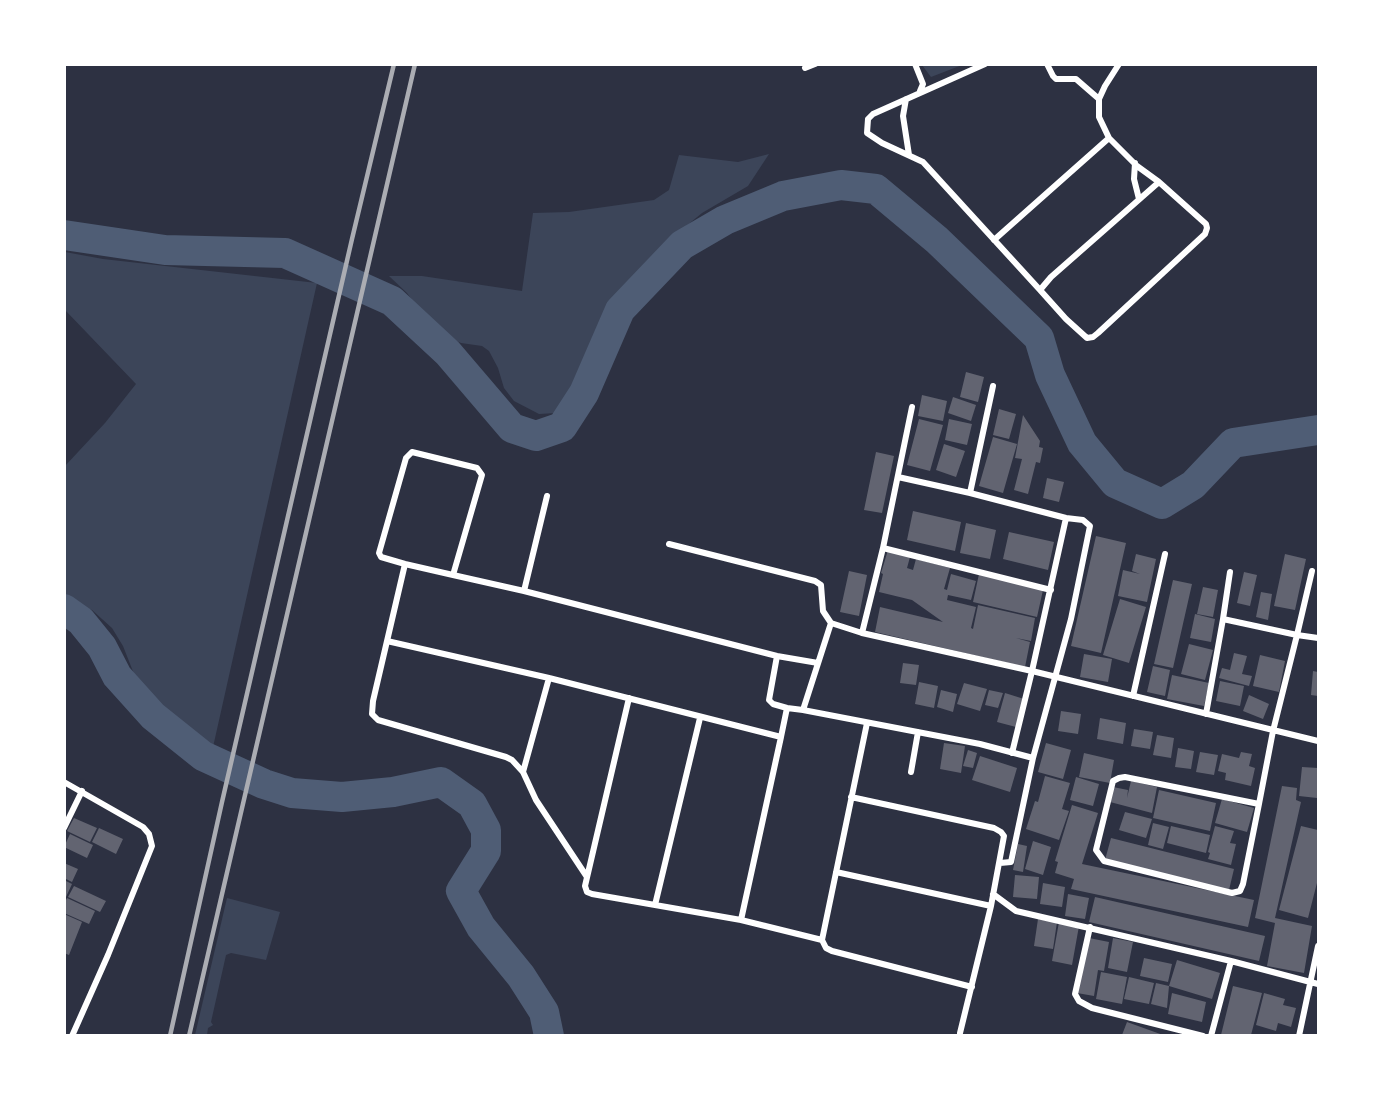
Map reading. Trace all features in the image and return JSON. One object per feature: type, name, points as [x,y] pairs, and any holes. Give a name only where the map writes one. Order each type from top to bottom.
[{"type":"street","points":[[805,68],[815,64]]},
{"type":"street","points":[[915,64],[922,84],[920,91]]},
{"type":"street","points":[[985,64],[920,91],[873,114],[866,125],[867,133],[923,162],[1066,319],[1087,338],[1098,333],[1205,234],[1207,228],[1206,224],[1109,138],[1099,117],[1100,99],[1105,86],[1119,64]]},
{"type":"street","points":[[1047,64],[1056,79],[1076,79],[1100,99]]},
{"type":"street","points":[[906,99],[903,116],[909,155]]},
{"type":"street","points":[[994,240],[1109,138]]},
{"type":"street","points":[[1135,163],[1134,179],[1139,199]]},
{"type":"street","points":[[1040,290],[1159,182]]},
{"type":"street","points":[[970,493],[993,386]]},
{"type":"street","points":[[861,633],[883,548],[912,407]]},
{"type":"street","points":[[453,575],[482,475],[477,468],[415,452],[408,454],[379,553],[381,557],[405,564],[453,575],[524,591],[777,656],[818,663]]},
{"type":"street","points":[[898,477],[1066,518],[1083,520],[1090,526],[1071,618],[1033,758],[1011,862],[1000,863]]},
{"type":"street","points":[[524,591],[547,496]]},
{"type":"street","points":[[1012,753],[1066,518]]},
{"type":"street","points":[[669,544],[819,583],[822,590],[822,608],[831,623],[861,633],[1032,671],[1318,741]]},
{"type":"street","points":[[883,548],[1051,590]]},
{"type":"street","points":[[1133,696],[1166,554]]},
{"type":"street","points":[[405,564],[373,701],[371,711],[374,717],[506,757],[523,772],[536,800],[587,877]]},
{"type":"street","points":[[1259,804],[1125,777],[1119,778],[1113,781],[1096,850],[1104,861],[1236,892],[1242,888],[1259,804],[1273,731],[1312,571]]},
{"type":"street","points":[[1206,714],[1230,572]]},
{"type":"street","points":[[1223,619],[1318,638]]},
{"type":"street","points":[[803,710],[831,623]]},
{"type":"street","points":[[387,641],[549,678],[781,737]]},
{"type":"street","points":[[777,656],[769,700],[772,704],[980,744],[1033,758]]},
{"type":"street","points":[[523,772],[549,678]]},
{"type":"street","points":[[629,698],[585,886],[587,892],[741,920],[822,940]]},
{"type":"street","points":[[741,920],[787,708]]},
{"type":"street","points":[[655,905],[700,718]]},
{"type":"street","points":[[867,723],[822,940],[825,948],[972,987]]},
{"type":"street","points":[[911,772],[918,732]]},
{"type":"street","points":[[64,782],[143,826],[149,834],[152,846],[108,955],[72,1035]]},
{"type":"street","points":[[64,828],[82,791]]},
{"type":"street","points":[[850,797],[998,830],[1004,839],[991,906],[960,1033]]},
{"type":"street","points":[[836,872],[991,906]]},
{"type":"street","points":[[993,894],[1016,911],[1231,961],[1318,984]]},
{"type":"street","points":[[1090,927],[1076,998],[1092,1008],[1203,1035]]},
{"type":"street","points":[[1299,1035],[1318,946]]},
{"type":"street","points":[[1211,1035],[1231,961]]},
{"type":"shaded area","points":[[922,65],[962,65],[931,77]]},
{"type":"shaded area","points":[[769,154],[748,186],[702,213],[667,242],[641,268],[610,315],[571,399],[556,413],[539,414],[514,401],[504,388],[498,368],[489,351],[482,346],[461,343],[443,335],[430,325],[407,293],[389,276],[422,276],[522,291],[533,213],[569,212],[654,200],[669,190],[679,155],[738,162]]},
{"type":"shaded area","points":[[65,252],[103,259],[317,283],[211,756],[194,745],[171,723],[136,679],[123,646],[112,628],[92,610],[65,601],[65,466],[105,423],[136,384],[65,310]]},
{"type":"shaded area","points":[[227,898],[280,912],[266,960],[231,953],[226,955],[211,1022],[213,1025],[208,1028],[207,1035],[195,1035]]},
{"type":"building","points":[[966,372],[984,377],[978,402],[960,397]]},
{"type":"building","points":[[922,395],[947,401],[943,421],[918,416]]},
{"type":"building","points":[[953,397],[976,405],[971,421],[948,413]]},
{"type":"building","points":[[999,409],[1016,414],[1009,439],[993,435]]},
{"type":"building","points":[[1023,415],[1040,441],[1039,447],[1043,448],[1040,463],[1036,462],[1028,494],[1014,490],[1022,459],[1015,458]]},
{"type":"building","points":[[919,419],[943,425],[930,471],[907,465]]},
{"type":"building","points":[[949,419],[972,424],[967,445],[945,440]]},
{"type":"building","points":[[993,437],[1017,444],[1003,493],[979,486]]},
{"type":"building","points":[[944,444],[965,451],[956,477],[936,470]]},
{"type":"building","points":[[876,452],[894,456],[882,513],[864,510]]},
{"type":"building","points":[[1047,478],[1064,482],[1059,502],[1043,498]]},
{"type":"building","points":[[913,511],[961,522],[955,551],[907,540]]},
{"type":"building","points":[[966,523],[996,530],[990,559],[960,553]]},
{"type":"building","points":[[1009,532],[1054,542],[1048,570],[1003,559]]},
{"type":"building","points":[[1096,536],[1126,543],[1101,653],[1071,646]]},
{"type":"building","points":[[888,550],[910,557],[907,568],[913,570],[916,559],[950,568],[944,589],[947,590],[951,574],[976,581],[971,600],[948,595],[947,600],[976,607],[971,628],[973,629],[978,605],[1035,618],[1031,641],[1016,638],[1030,642],[1025,667],[875,632],[880,607],[943,622],[912,600],[879,592],[883,574],[881,573]]},
{"type":"building","points":[[1136,554],[1156,559],[1147,602],[1118,596],[1123,570],[1140,574],[1132,571]]},
{"type":"building","points":[[1285,554],[1306,559],[1295,610],[1274,606]]},
{"type":"building","points":[[849,571],[867,575],[859,616],[840,612]]},
{"type":"building","points":[[1244,572],[1257,575],[1250,606],[1237,603]]},
{"type":"building","points":[[979,574],[1043,590],[1037,617],[973,602]]},
{"type":"building","points":[[1173,580],[1192,584],[1173,668],[1154,664]]},
{"type":"building","points":[[1203,587],[1218,590],[1213,617],[1197,614]]},
{"type":"building","points":[[1261,592],[1272,594],[1268,620],[1256,617]]},
{"type":"building","points":[[1120,599],[1146,607],[1129,663],[1103,655]]},
{"type":"building","points":[[1195,614],[1215,619],[1211,642],[1190,638]]},
{"type":"building","points":[[1189,644],[1213,650],[1205,680],[1181,674]]},
{"type":"building","points":[[1234,653],[1247,656],[1242,674],[1252,676],[1249,686],[1219,678],[1222,668],[1230,670]]},
{"type":"building","points":[[1084,654],[1112,659],[1108,682],[1080,677]]},
{"type":"building","points":[[1260,655],[1285,661],[1279,692],[1253,686]]},
{"type":"building","points":[[903,663],[919,665],[916,685],[900,683]]},
{"type":"building","points":[[1153,666],[1170,670],[1165,696],[1147,692]]},
{"type":"building","points":[[1313,671],[1318,672],[1318,696],[1311,695]]},
{"type":"building","points":[[1172,675],[1209,683],[1204,706],[1167,699]]},
{"type":"building","points":[[1220,681],[1244,686],[1240,706],[1216,701]]},
{"type":"building","points":[[919,682],[938,686],[934,708],[915,704]]},
{"type":"building","points":[[964,683],[987,689],[980,711],[957,704]]},
{"type":"building","points":[[941,690],[957,694],[953,712],[937,707]]},
{"type":"building","points":[[989,690],[1003,693],[998,708],[985,705]]},
{"type":"building","points":[[1005,693],[1024,699],[1016,727],[997,722]]},
{"type":"building","points":[[1249,695],[1269,704],[1263,719],[1243,711]]},
{"type":"building","points":[[1061,711],[1081,714],[1078,734],[1058,731]]},
{"type":"building","points":[[1100,718],[1126,723],[1123,744],[1097,739]]},
{"type":"building","points":[[1134,729],[1153,732],[1150,749],[1131,746]]},
{"type":"building","points":[[1157,735],[1174,738],[1171,758],[1153,755]]},
{"type":"building","points":[[944,743],[965,746],[961,773],[940,769]]},
{"type":"building","points":[[1046,743],[1071,750],[1063,779],[1038,772]]},
{"type":"building","points":[[1178,748],[1194,751],[1191,769],[1175,767]]},
{"type":"building","points":[[968,750],[977,753],[973,768],[963,766]]},
{"type":"building","points":[[1200,752],[1218,755],[1214,775],[1196,772]]},
{"type":"building","points":[[1241,752],[1252,754],[1249,766],[1255,768],[1251,786],[1225,780],[1226,773],[1218,771],[1222,754],[1239,758]]},
{"type":"building","points":[[1084,753],[1114,760],[1110,783],[1079,777]]},
{"type":"building","points":[[980,756],[1017,768],[1010,792],[972,780]]},
{"type":"building","points":[[1302,767],[1318,768],[1317,798],[1299,796]]},
{"type":"building","points":[[1045,776],[1070,783],[1062,809],[1069,811],[1059,840],[1026,829],[1035,801],[1038,802]]},
{"type":"building","points":[[1076,777],[1099,784],[1093,806],[1070,800]]},
{"type":"building","points":[[1131,781],[1157,787],[1152,813],[1110,802],[1113,787],[1128,790],[1127,798]]},
{"type":"building","points":[[1282,786],[1297,788],[1296,800],[1301,802],[1275,918],[1312,926],[1304,973],[1267,966],[1275,923],[1255,918]]},
{"type":"building","points":[[1159,790],[1216,803],[1210,831],[1153,818]]},
{"type":"building","points":[[1222,799],[1254,808],[1247,832],[1215,823]]},
{"type":"building","points":[[1072,805],[1098,813],[1082,864],[1254,900],[1248,927],[1071,889],[1074,879],[1055,873],[1058,862],[1055,861]]},
{"type":"building","points":[[1125,812],[1152,819],[1146,838],[1119,830]]},
{"type":"building","points":[[74,818],[97,828],[90,842],[67,831]]},
{"type":"building","points":[[1153,823],[1169,827],[1163,849],[1148,845]]},
{"type":"building","points":[[1171,826],[1210,835],[1206,853],[1167,843]]},
{"type":"building","points":[[1215,826],[1234,831],[1230,843],[1236,844],[1231,865],[1208,859]]},
{"type":"building","points":[[1301,826],[1318,830],[1318,879],[1308,918],[1279,910]]},
{"type":"building","points":[[99,828],[123,839],[116,854],[92,842]]},
{"type":"building","points":[[70,834],[93,845],[87,858],[64,847]]},
{"type":"building","points":[[1111,838],[1234,869],[1229,890],[1105,860]]},
{"type":"building","points":[[1033,841],[1051,847],[1043,875],[1025,869]]},
{"type":"building","points":[[1018,844],[1027,846],[1023,872],[1013,870]]},
{"type":"building","points":[[64,863],[78,869],[72,882],[64,878]]},
{"type":"building","points":[[1015,875],[1039,877],[1037,899],[1013,897]]},
{"type":"building","points":[[64,880],[72,884],[66,897],[64,896]]},
{"type":"building","points":[[1043,883],[1065,887],[1062,907],[1040,904]]},
{"type":"building","points":[[74,886],[106,901],[100,912],[68,897]]},
{"type":"building","points":[[1068,894],[1089,898],[1085,919],[1065,916]]},
{"type":"building","points":[[1095,897],[1265,936],[1259,961],[1089,922]]},
{"type":"building","points":[[67,898],[95,911],[89,924],[64,913]]},
{"type":"building","points":[[64,914],[82,922],[69,955],[64,953]]},
{"type":"building","points":[[1038,919],[1057,922],[1053,949],[1034,946]]},
{"type":"building","points":[[1059,922],[1079,926],[1072,965],[1052,961]]},
{"type":"building","points":[[1089,938],[1109,942],[1104,971],[1098,970],[1094,996],[1077,993]]},
{"type":"building","points":[[1113,938],[1133,942],[1127,972],[1108,968]]},
{"type":"building","points":[[1144,958],[1172,964],[1168,982],[1140,976]]},
{"type":"building","points":[[1177,960],[1220,973],[1212,999],[1169,986]]},
{"type":"building","points":[[1101,972],[1127,977],[1122,1004],[1096,999]]},
{"type":"building","points":[[1129,977],[1154,983],[1149,1004],[1124,999]]},
{"type":"building","points":[[1156,983],[1169,986],[1167,1008],[1151,1004]]},
{"type":"building","points":[[1233,986],[1262,993],[1251,1035],[1221,1035]]},
{"type":"building","points":[[1172,993],[1206,1002],[1202,1022],[1168,1014]]},
{"type":"building","points":[[1264,993],[1285,999],[1283,1005],[1296,1008],[1291,1027],[1278,1023],[1276,1031],[1256,1025]]},
{"type":"building","points":[[1127,1022],[1163,1035],[1122,1035]]},
{"type":"waterway","points":[[64,235],[165,250],[285,253],[392,301],[448,353],[512,428],[536,436],[562,427],[584,393],[620,310],[682,245],[725,220],[783,196],[841,185],[876,189],[937,240],[1039,338],[1050,375],[1082,443],[1115,483],[1162,504],[1193,485],[1233,443],[1318,430]]},
{"type":"waterway","points":[[64,609],[81,621],[102,647],[117,676],[153,716],[203,756],[264,784],[292,793],[342,797],[393,792],[441,782],[472,804],[486,830],[486,851],[461,891],[481,927],[521,976],[544,1012],[549,1036]]},
{"type":"railway","points":[[170,1036],[222,802],[394,64]]},
{"type":"railway","points":[[189,1036],[415,64]]}]
